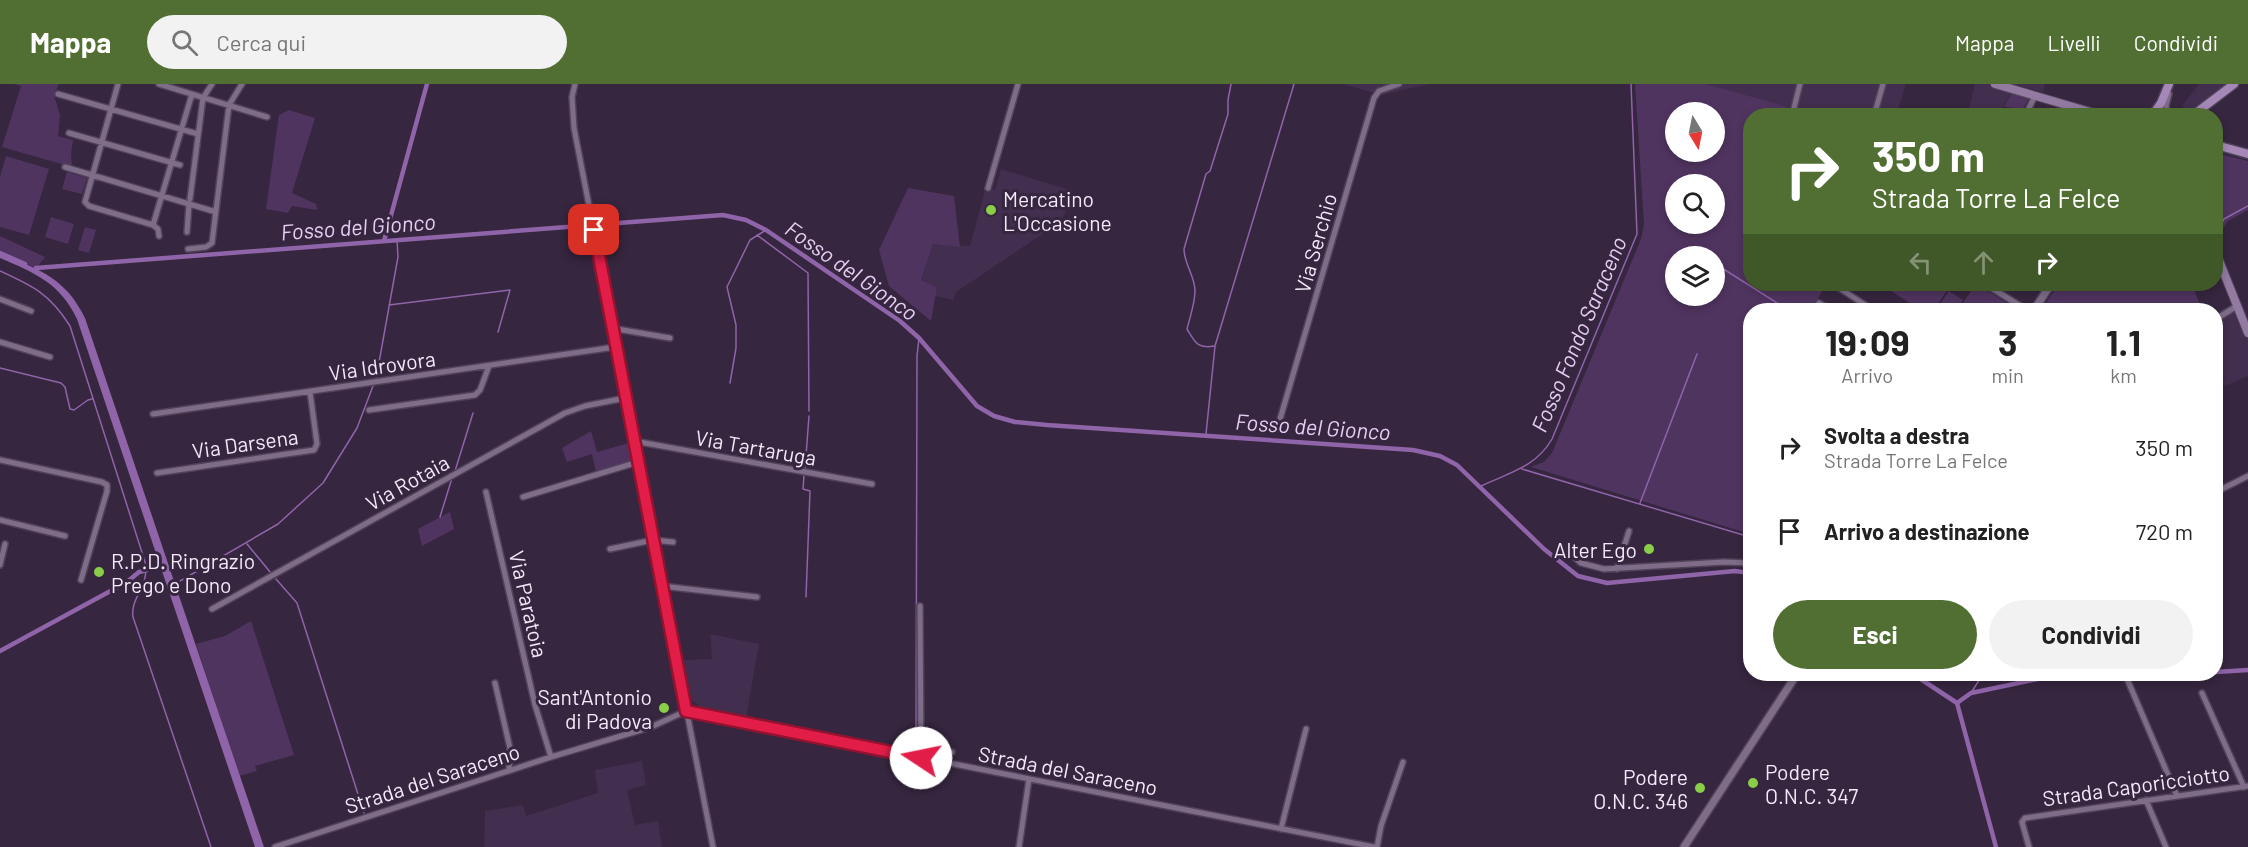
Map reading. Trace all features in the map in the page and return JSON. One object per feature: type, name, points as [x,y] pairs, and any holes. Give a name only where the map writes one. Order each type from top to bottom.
[{"type":"main road","points":[[1995,84],[2076,108]]},
{"type":"main road","points":[[2158,108],[2171,84]]},
{"type":"main road","points":[[2202,108],[2234,84]]},
{"type":"main road","points":[[2223,147],[2248,154]]},
{"type":"main road","points":[[2223,271],[2248,333]]},
{"type":"street","points":[[118,84],[86,204],[153,225],[158,229],[159,236]]},
{"type":"street","points":[[159,84],[267,117]]},
{"type":"street","points":[[187,232],[204,98],[212,84]]},
{"type":"street","points":[[188,249],[206,247],[211,244],[228,105],[242,84]]},
{"type":"street","points":[[576,84],[572,97],[573,128],[713,847]]},
{"type":"street","points":[[988,189],[1018,84]]},
{"type":"street","name":"Via Serchio","points":[[1278,426],[1374,98],[1378,91],[1399,84]]},
{"type":"street","points":[[1794,108],[1800,84]]},
{"type":"street","points":[[1876,108],[1883,84]]},
{"type":"street","points":[[2167,108],[2166,101],[2171,84]]},
{"type":"street","points":[[58,94],[198,134]]},
{"type":"street","points":[[153,225],[192,94]]},
{"type":"street","points":[[2029,108],[2035,96]]},
{"type":"street","points":[[69,133],[180,165]]},
{"type":"street","points":[[65,167],[190,202],[216,212]]},
{"type":"street","points":[[1844,291],[1862,303]]},
{"type":"street","points":[[1996,291],[2016,303]]},
{"type":"street","points":[[0,299],[31,311]]},
{"type":"street","points":[[2223,315],[2237,306]]},
{"type":"street","points":[[612,328],[670,338]]},
{"type":"street","points":[[0,342],[50,357]]},
{"type":"street","name":"Via Idrovora","points":[[153,414],[615,346]]},
{"type":"street","points":[[369,411],[475,395],[480,390],[489,366]]},
{"type":"street","name":"Via Darsena","points":[[157,473],[314,450],[317,445],[310,392]]},
{"type":"street","name":"Via Rotaia","points":[[212,609],[565,413],[588,405],[625,398]]},
{"type":"street","name":"Via Tartaruga","points":[[634,441],[872,484]]},
{"type":"street","points":[[0,460],[107,485],[81,580]]},
{"type":"street","points":[[523,497],[638,462]]},
{"type":"street","points":[[2223,488],[2248,476]]},
{"type":"street","name":"Via Paratoia","points":[[486,492],[535,705],[551,757]]},
{"type":"street","points":[[0,520],[65,536]]},
{"type":"street","points":[[1617,569],[1629,531]]},
{"type":"street","points":[[610,549],[653,540],[673,542]]},
{"type":"street","points":[[0,565],[5,544]]},
{"type":"street","points":[[1566,550],[1584,565],[1599,568],[1743,563]]},
{"type":"street","points":[[662,586],[757,597]]},
{"type":"street","points":[[920,606],[921,758]]},
{"type":"street","points":[[1684,847],[1792,681]]},
{"type":"street","points":[[2128,681],[2177,796]]},
{"type":"street","points":[[495,683],[510,748],[509,771]]},
{"type":"street","points":[[2202,693],[2246,787]]},
{"type":"street","name":"Strada del Saraceno","points":[[275,847],[551,757],[651,727],[686,711],[1375,847]]},
{"type":"street","points":[[1281,829],[1306,729]]},
{"type":"street","points":[[921,747],[951,752]]},
{"type":"street","points":[[1375,847],[1403,762]]},
{"type":"street","points":[[1019,847],[1029,779]]},
{"type":"street","name":"Strada Caporicciotto","points":[[2029,847],[2022,822],[2024,818],[2246,787]]},
{"type":"street","points":[[2146,800],[2166,847]]},
{"type":"shaded area","points":[[14,84],[59,84],[54,95],[60,115],[58,136],[73,140],[72,167],[2,147],[21,86]]},
{"type":"shaded area","points":[[1343,84],[1429,84],[1381,95]]},
{"type":"shaded area","points":[[1635,84],[1706,84],[1788,107],[1743,108],[1743,291],[1822,291],[1815,303],[1743,303],[1743,532],[1531,467],[1544,462],[1552,453],[1641,239],[1644,224]]},
{"type":"shaded area","points":[[1706,84],[1906,84],[1898,108],[1789,108]]},
{"type":"shaded area","points":[[1975,84],[2045,84],[2043,92],[2017,85],[2002,108],[1969,108]]},
{"type":"shaded area","points":[[2199,84],[2231,84],[2200,108],[2182,106]]},
{"type":"shaded area","points":[[2012,93],[2029,98],[2023,108],[2004,107]]},
{"type":"shaded area","points":[[289,110],[315,118],[292,193],[316,204],[317,210],[292,206],[288,213],[266,209],[279,115]]},
{"type":"shaded area","points":[[2223,155],[2248,161],[2248,210],[2228,221],[2223,228]]},
{"type":"shaded area","points":[[6,156],[49,169],[29,235],[0,227],[0,177]]},
{"type":"shaded area","points":[[1001,169],[1073,191],[1062,221],[956,292],[953,300],[935,296],[937,287],[921,280],[933,244],[970,246],[986,187],[995,190]]},
{"type":"shaded area","points":[[67,172],[87,178],[82,194],[62,189]]},
{"type":"shaded area","points":[[908,188],[954,196],[960,247],[933,244],[921,280],[937,287],[931,321],[889,286],[879,250]]},
{"type":"shaded area","points":[[51,217],[74,224],[68,244],[45,237]]},
{"type":"shaded area","points":[[85,227],[96,230],[89,253],[78,250]]},
{"type":"shaded area","points":[[0,236],[45,257],[36,268],[0,253]]},
{"type":"shaded area","points":[[0,253],[50,276],[69,293],[85,318],[264,847],[255,847],[77,319],[63,296],[54,288],[35,274],[0,258]]},
{"type":"shaded area","points":[[2223,256],[2248,319],[2248,376],[2225,386],[2223,383],[2223,309],[2232,304],[2223,283]]},
{"type":"shaded area","points":[[1891,291],[1946,291],[1939,303],[1910,303]]},
{"type":"shaded area","points":[[1949,291],[1963,300],[1961,303],[1941,303]]},
{"type":"shaded area","points":[[1971,291],[1987,291],[2007,303],[1963,303]]},
{"type":"shaded area","points":[[2054,291],[2195,291],[2199,303],[2046,303]]},
{"type":"shaded area","points":[[591,431],[597,452],[629,443],[633,462],[596,472],[592,454],[567,462],[562,448]]},
{"type":"shaded area","points":[[450,512],[454,529],[422,546],[418,529]]},
{"type":"shaded area","points":[[251,621],[294,755],[255,766],[257,771],[239,776],[196,644],[225,636]]},
{"type":"shaded area","points":[[710,634],[759,644],[746,718],[702,709],[692,700],[682,660],[712,659]]},
{"type":"shaded area","points":[[642,761],[646,785],[627,790],[635,825],[658,821],[662,847],[484,847],[485,811],[523,805],[526,816],[598,793],[595,770]]},
{"type":"waterway","points":[[384,241],[427,84]]},
{"type":"waterway","points":[[1214,346],[1200,345],[1187,329],[1195,291],[1184,249],[1206,174],[1210,171],[1228,114],[1231,84]]},
{"type":"waterway","points":[[1206,434],[1215,346],[1294,84]]},
{"type":"waterway","name":"Fosso Fondo Saraceno","points":[[1481,486],[1530,463],[1546,449],[1637,234],[1631,84]]},
{"type":"waterway","points":[[2223,221],[2248,206]]},
{"type":"waterway","name":"Fosso del Gionco","points":[[36,268],[723,215],[746,220],[766,230],[900,321],[919,338],[977,406],[994,416],[1015,422],[1047,425],[1413,450],[1440,456],[1457,465],[1544,549],[1578,576],[1607,583],[1743,572]]},
{"type":"waterway","points":[[730,383],[736,348],[736,325],[727,287],[750,240],[766,230]]},
{"type":"waterway","points":[[757,235],[808,273],[809,411]]},
{"type":"waterway","points":[[376,379],[398,257],[397,240]]},
{"type":"waterway","points":[[0,253],[25,264]]},
{"type":"waterway","points":[[1725,270],[1743,281]]},
{"type":"waterway","points":[[0,271],[22,281],[48,298],[70,326],[145,562],[145,578],[134,603],[133,617],[211,847]]},
{"type":"waterway","points":[[389,305],[510,290],[498,332]]},
{"type":"waterway","points":[[1758,291],[1777,303]]},
{"type":"waterway","points":[[916,753],[917,356],[919,338]]},
{"type":"waterway","points":[[1640,503],[1697,354]]},
{"type":"waterway","points":[[0,368],[61,383],[65,387],[70,409],[74,410],[92,399]]},
{"type":"waterway","points":[[175,584],[278,524],[323,483],[357,428],[373,386]]},
{"type":"waterway","points":[[455,471],[473,413]]},
{"type":"waterway","points":[[805,469],[809,416]]},
{"type":"waterway","points":[[1522,469],[1743,535]]},
{"type":"waterway","points":[[804,476],[803,489],[810,491],[806,597]]},
{"type":"waterway","points":[[440,517],[452,478]]},
{"type":"waterway","points":[[247,544],[271,573]]},
{"type":"waterway","name":"Fosso del Gionco","points":[[0,651],[127,582],[139,572],[147,570]]},
{"type":"waterway","points":[[276,579],[297,603],[364,813]]},
{"type":"waterway","points":[[2223,672],[2248,670]]},
{"type":"waterway","name":"Fosso del Gionco","points":[[1924,681],[1957,703],[1996,847]]},
{"type":"waterway","points":[[1971,693],[1979,681]]},
{"type":"waterway","points":[[1957,703],[1971,693],[2028,681]]},
{"type":"place","name":"Mercatino L'Occasione","points":[[991,210]]},
{"type":"place","name":"Alter Ego","points":[[1649,549]]},
{"type":"place","name":"R.P.D. Ringrazio Prego e Dono","points":[[99,572]]},
{"type":"place","name":"Sant'Antonio di Padova","points":[[664,708]]},
{"type":"place","name":"Podere O.N.C. 347","points":[[1753,783]]},
{"type":"place","name":"Podere O.N.C. 346","points":[[1700,788]]},
{"type":"route","points":[[594,230],[621,381],[686,711],[921,758]]}]
